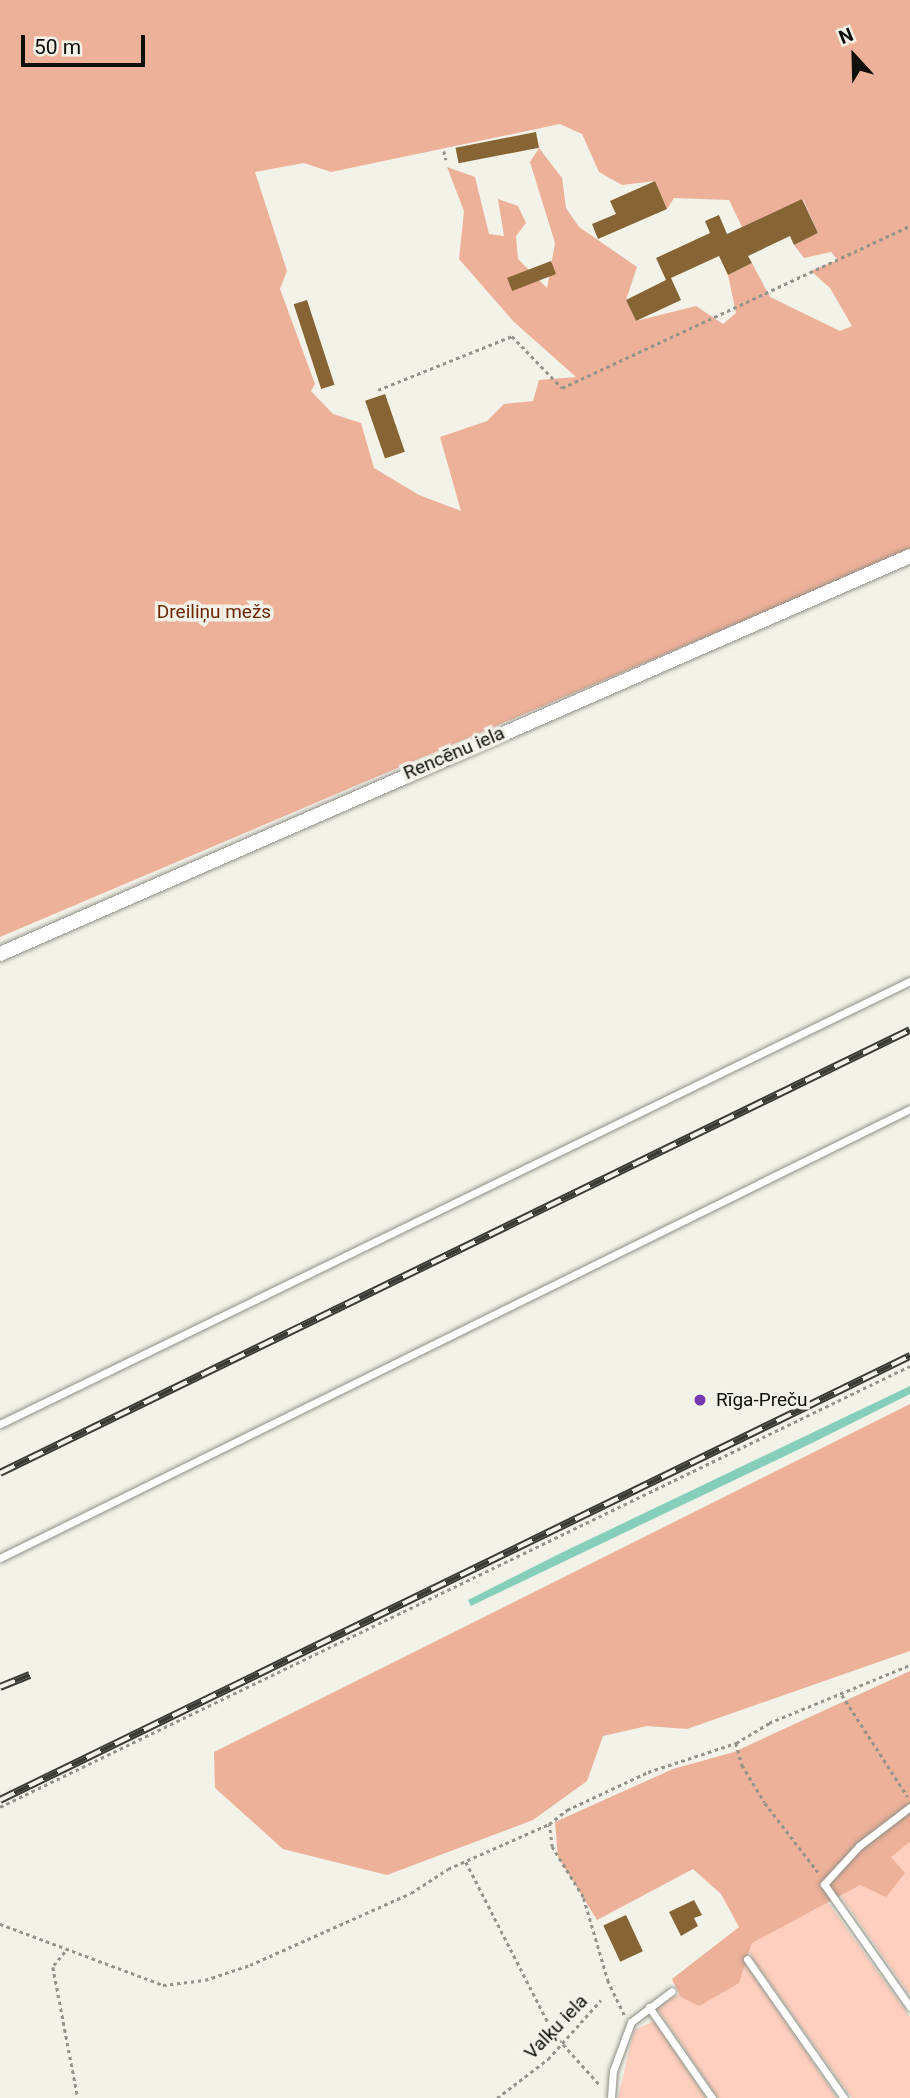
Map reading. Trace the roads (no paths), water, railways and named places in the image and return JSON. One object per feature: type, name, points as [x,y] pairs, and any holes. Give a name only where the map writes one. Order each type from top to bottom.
[{"type":"street","name":"Rencēnu iela","points":[[0,954],[910,556]]},
{"type":"lane","points":[[0,1424],[910,981]]},
{"type":"lane","points":[[0,1558],[910,1109]]},
{"type":"lane","points":[[910,1807],[859,1846],[824,1884],[910,2007]]},
{"type":"lane","points":[[747,1959],[844,2098]]},
{"type":"lane","points":[[611,2098],[613,2071],[631,2022],[672,1991]]},
{"type":"lane","points":[[649,2007],[712,2098]]},
{"type":"railway","points":[[0,1473],[910,1030]]},
{"type":"railway","points":[[0,1800],[910,1356]]},
{"type":"railway","points":[[0,1687],[30,1675]]},
{"type":"place","name":"Rīga-Preču","points":[[700,1400]]},
{"type":"park label","name":"Dreiliņu mežs","points":[[214,612]]}]
